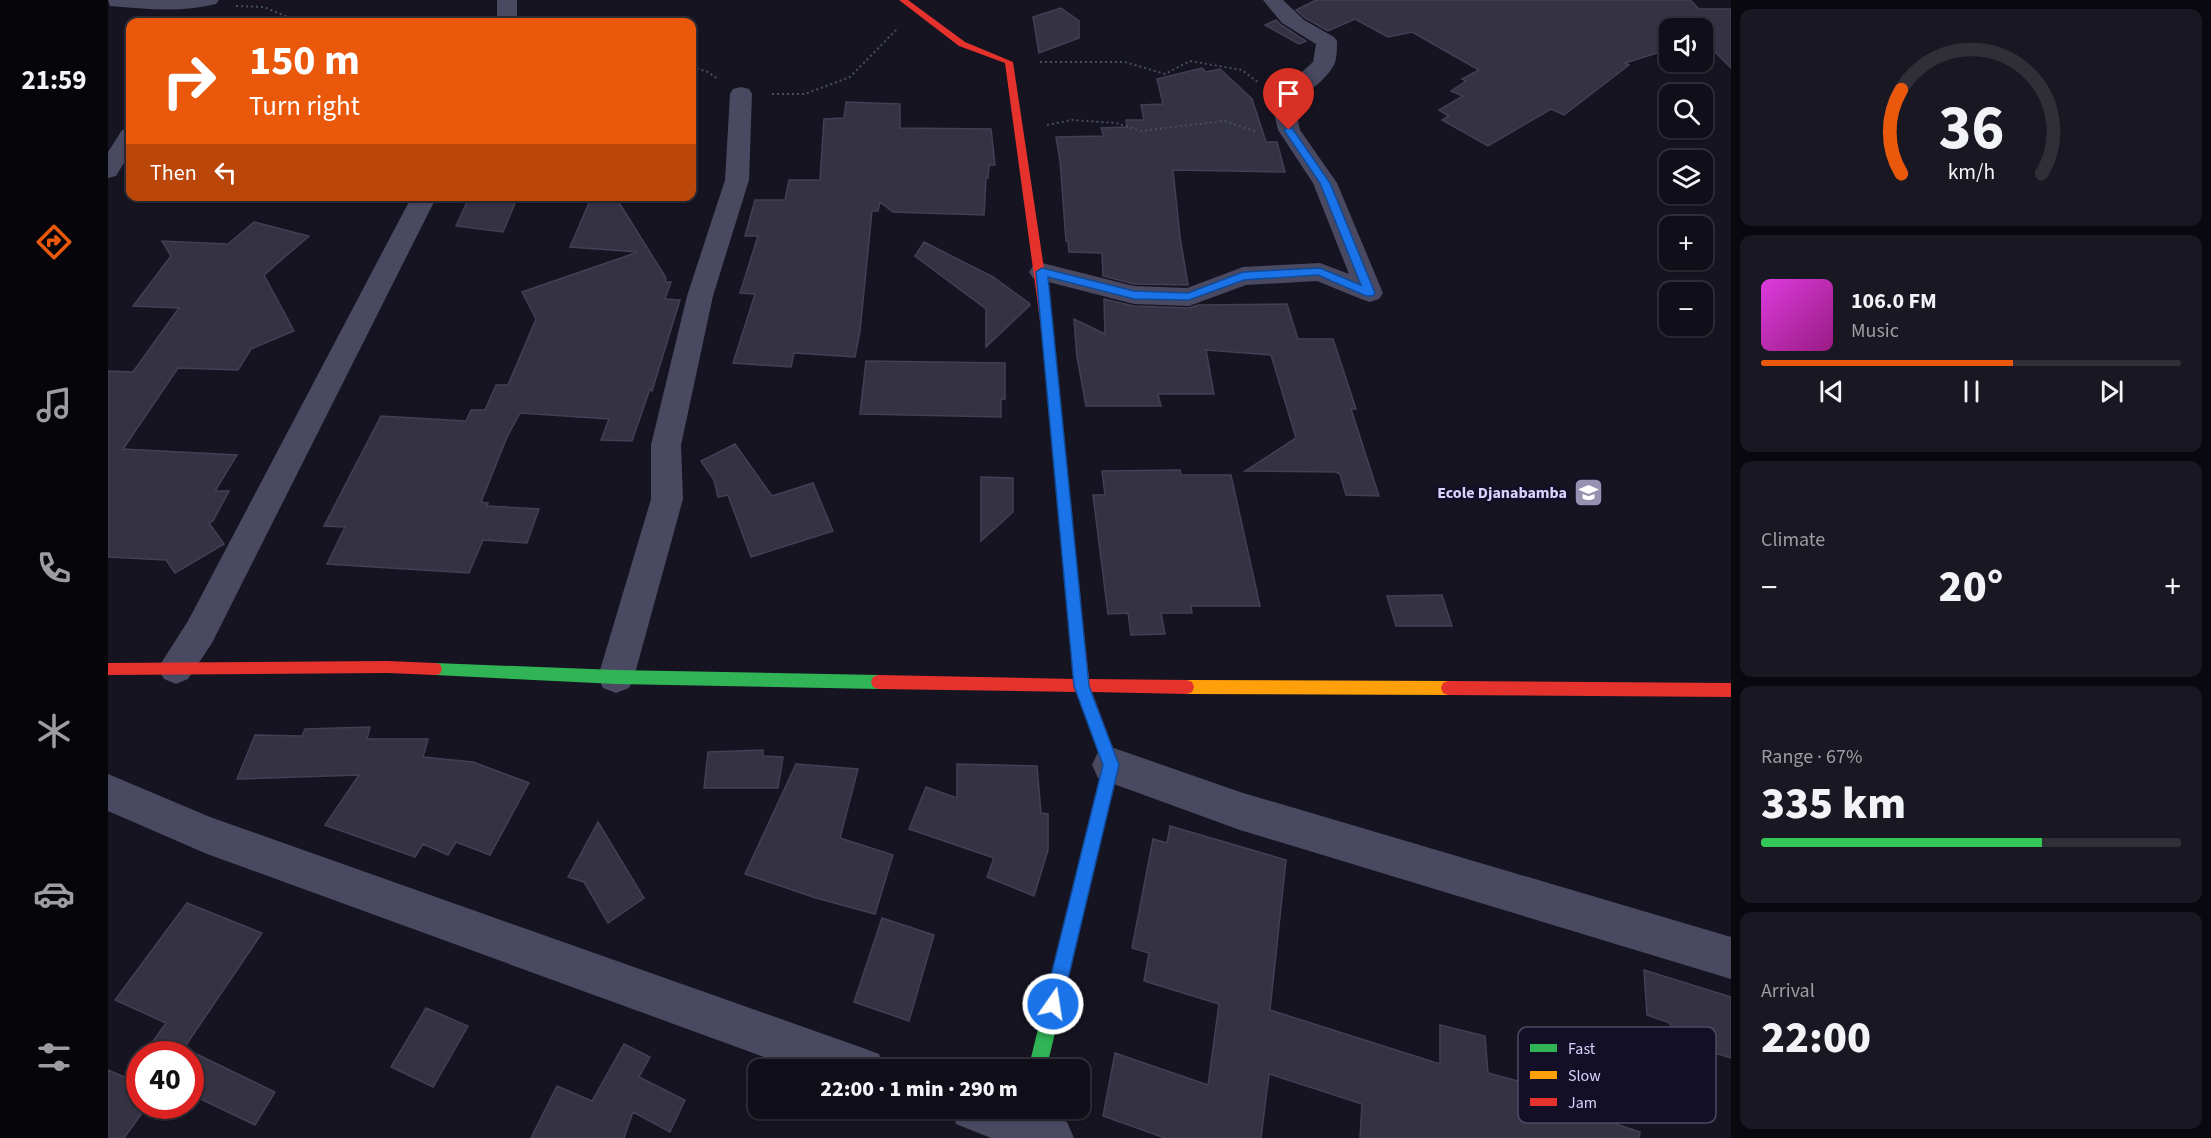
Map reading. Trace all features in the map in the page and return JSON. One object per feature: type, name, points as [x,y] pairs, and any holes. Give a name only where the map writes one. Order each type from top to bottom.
[{"type":"street","points":[[110,0],[169,5],[217,3],[212,18]]},
{"type":"street","points":[[507,0],[507,18]]},
{"type":"street","points":[[903,0],[962,44],[1009,62],[1017,127],[1042,272],[1082,686],[1111,765],[1041,1059]]},
{"type":"street","points":[[1042,272],[1134,295],[1189,297],[1243,276],[1320,272],[1370,293],[1325,183],[1289,130],[1282,100],[1303,85],[1324,64],[1327,41],[1304,30],[1276,6],[1274,0]]},
{"type":"street","points":[[616,677],[667,499],[666,445],[700,296],[737,180],[741,94]]},
{"type":"street","points":[[108,171],[126,142]]},
{"type":"street","points":[[176,668],[200,632],[422,201]]},
{"type":"street","points":[[110,671],[176,668],[387,668],[616,677],[1082,686],[1731,690]]},
{"type":"street","points":[[1111,765],[1240,811],[1731,958]]},
{"type":"street","points":[[108,792],[207,835],[832,1059]]},
{"type":"street","points":[[1004,1119],[1031,1128]]},
{"type":"path","points":[[217,3],[264,7],[290,18]]},
{"type":"path","points":[[741,94],[805,94],[850,77],[915,9]]},
{"type":"path","points":[[1009,62],[1125,62],[1165,74],[1190,61],[1242,70],[1282,100]]},
{"type":"path","points":[[1017,127],[1072,120],[1116,123],[1141,131],[1224,121],[1301,147]]},
{"type":"building","points":[[1316,0],[1690,0],[1699,9],[1731,9],[1731,68],[1713,50],[1713,18],[1659,18],[1659,52],[1625,63],[1629,65],[1564,115],[1551,109],[1488,146],[1442,120],[1449,116],[1439,110],[1463,96],[1451,91],[1466,81],[1462,79],[1479,70],[1412,32],[1388,37],[1355,19],[1328,31],[1296,10]]},
{"type":"building","points":[[1061,8],[1079,21],[1079,38],[1039,53],[1033,17]]},
{"type":"building","points":[[1276,20],[1306,41],[1299,44],[1265,25]]},
{"type":"building","points":[[1202,68],[1206,72],[1220,69],[1252,99],[1266,142],[1277,142],[1285,172],[1173,170],[1188,285],[1134,284],[1103,276],[1102,253],[1069,252],[1056,137],[1104,136],[1101,128],[1127,127],[1126,120],[1144,120],[1141,105],[1163,104],[1157,79]]},
{"type":"building","points":[[846,102],[900,104],[900,128],[991,129],[995,165],[989,165],[988,178],[986,178],[984,215],[893,212],[880,202],[878,211],[872,211],[860,331],[855,357],[794,353],[791,367],[733,363],[755,294],[740,293],[758,236],[745,236],[755,200],[785,200],[789,180],[820,180],[824,119],[844,118]]},
{"type":"building","points":[[468,201],[516,201],[503,232],[456,226]]},
{"type":"building","points":[[590,201],[618,201],[666,278],[665,282],[671,282],[665,299],[680,300],[652,391],[650,389],[632,441],[601,440],[609,419],[520,413],[507,437],[481,502],[488,503],[487,506],[539,509],[527,543],[483,540],[469,573],[327,564],[345,527],[324,526],[381,416],[466,421],[471,410],[485,410],[496,385],[508,385],[536,319],[522,292],[638,252],[570,247]]},
{"type":"building","points":[[254,222],[309,236],[264,275],[294,331],[251,349],[238,370],[178,368],[123,449],[237,455],[215,491],[229,491],[213,521],[209,523],[224,544],[175,573],[166,560],[108,557],[108,371],[133,372],[179,308],[133,306],[171,256],[162,241],[228,244]]},
{"type":"building","points":[[924,242],[993,277],[1030,305],[986,347],[986,309],[915,256]]},
{"type":"building","points":[[1104,299],[1134,306],[1189,308],[1198,305],[1287,304],[1298,339],[1333,339],[1356,409],[1351,409],[1379,496],[1346,495],[1340,474],[1336,472],[1245,471],[1296,438],[1271,355],[1206,350],[1214,394],[1158,394],[1161,406],[1086,406],[1077,357],[1074,319],[1105,334]]},
{"type":"building","points":[[866,361],[1005,363],[1005,399],[1001,399],[1001,417],[860,414]]},
{"type":"building","points":[[735,444],[772,496],[813,483],[833,531],[751,557],[728,495],[718,497],[714,480],[701,461]]},
{"type":"building","points":[[1180,470],[1181,475],[1231,475],[1260,606],[1191,606],[1192,613],[1161,613],[1165,634],[1131,635],[1128,613],[1108,614],[1093,495],[1105,495],[1102,471]]},
{"type":"building","points":[[981,477],[1013,478],[1013,512],[981,541]]},
{"type":"building","points":[[1442,595],[1452,626],[1396,626],[1387,596]]},
{"type":"building","points":[[370,727],[367,739],[428,739],[423,757],[473,762],[529,783],[490,855],[456,842],[448,855],[423,844],[415,857],[325,825],[359,775],[237,779],[255,735],[302,736],[305,729]]},
{"type":"building","points":[[763,750],[763,756],[783,757],[778,788],[704,788],[708,752]]},
{"type":"building","points":[[796,764],[858,769],[840,838],[893,855],[875,914],[816,898],[745,874]]},
{"type":"building","points":[[957,764],[1037,766],[1041,813],[1048,814],[1048,850],[1034,896],[987,877],[994,858],[909,829],[926,787],[957,798]]},
{"type":"building","points":[[598,822],[644,898],[608,923],[584,882],[568,877]]},
{"type":"building","points":[[1170,826],[1286,860],[1270,1010],[1440,1064],[1440,1025],[1485,1036],[1488,1073],[1518,1081],[1518,1123],[1613,1123],[1640,1132],[1639,1138],[1360,1138],[1362,1104],[1269,1074],[1261,1138],[1165,1138],[1103,1116],[1115,1053],[1208,1085],[1219,1004],[1144,981],[1149,953],[1132,948],[1153,839],[1167,843]]},
{"type":"building","points":[[187,903],[262,933],[189,1041],[153,1041],[166,1023],[115,1000]]},
{"type":"building","points":[[882,918],[934,935],[909,1021],[854,1002]]},
{"type":"building","points":[[1644,970],[1731,997],[1731,1058],[1716,1053],[1716,1027],[1670,1027],[1670,1023],[1647,1015]]},
{"type":"building","points":[[426,1008],[468,1026],[433,1087],[391,1067]]},
{"type":"building","points":[[624,1044],[650,1057],[639,1077],[685,1100],[670,1132],[633,1112],[624,1138],[531,1138],[557,1086],[592,1101]]},
{"type":"building","points":[[204,1058],[275,1092],[255,1125],[204,1101]]},
{"type":"building","points":[[108,1070],[126,1078],[126,1119],[138,1119],[124,1138],[108,1138]]},
{"type":"traffic: fast","points":[[435,669],[616,677],[878,682]]},
{"type":"traffic: fast","points":[[1040,1059],[1065,955]]},
{"type":"traffic: slow","points":[[1048,335],[1071,576]]},
{"type":"traffic: slow","points":[[1187,687],[1448,688]]},
{"type":"traffic: jam","points":[[903,0],[962,44],[1009,62],[1040,266],[1048,335]]},
{"type":"traffic: jam","points":[[1065,955],[1111,765],[1082,686],[1071,576]]},
{"type":"traffic: jam","points":[[108,669],[387,667],[435,669]]},
{"type":"traffic: jam","points":[[878,682],[1187,687]]},
{"type":"traffic: jam","points":[[1448,688],[1731,690]]},
{"type":"place","name":"Ecole Djanabamba","points":[[1588,492]]},
{"type":"route","points":[[1053,1004],[1111,765],[1082,686],[1042,272],[1134,295],[1189,297],[1243,276],[1320,272],[1370,293],[1325,183],[1289,130]]}]
